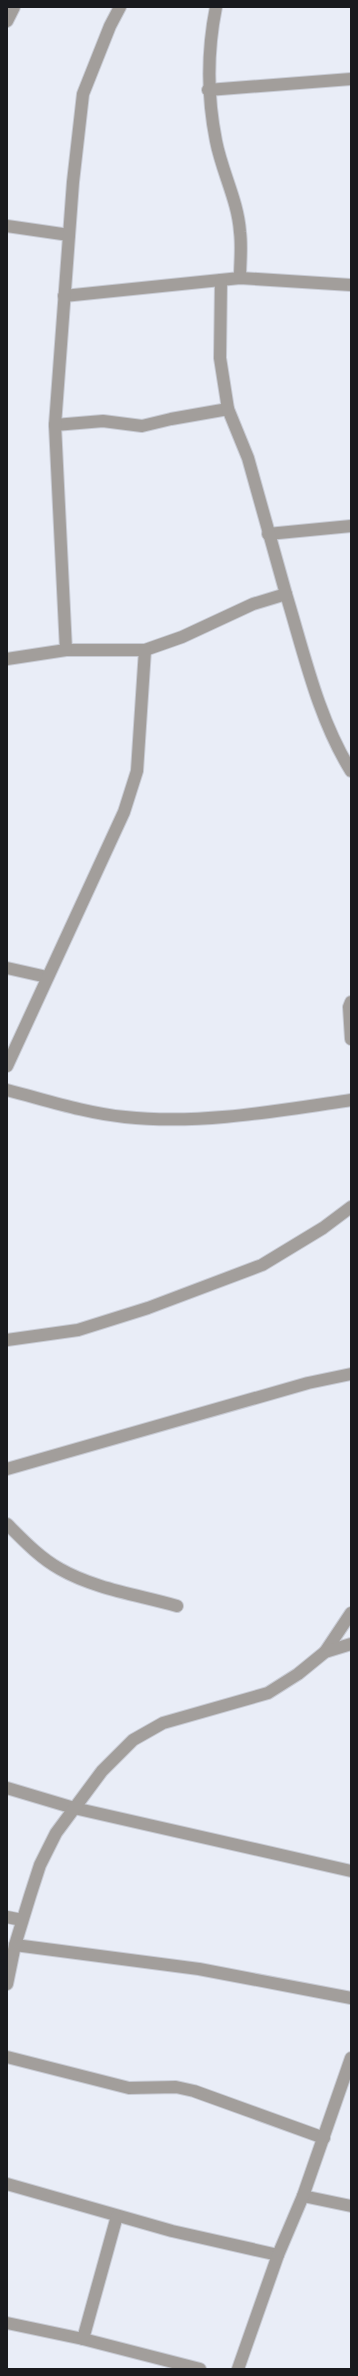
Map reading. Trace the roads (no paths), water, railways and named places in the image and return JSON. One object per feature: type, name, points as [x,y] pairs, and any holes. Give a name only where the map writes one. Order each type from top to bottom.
[{"type":"street","points":[[7,21],[14,7]]},
{"type":"street","points":[[66,650],[55,425],[69,234],[83,94],[110,26],[120,7]]},
{"type":"street","points":[[216,7],[210,34],[208,90],[216,142],[231,189],[240,232],[240,278]]},
{"type":"street","points":[[208,90],[351,79]]},
{"type":"street","points":[[7,226],[69,234]]},
{"type":"street","points":[[64,296],[240,278],[351,285]]},
{"type":"street","points":[[221,280],[220,358],[228,409],[248,458],[268,534],[321,707],[344,760],[351,771]]},
{"type":"street","points":[[55,425],[103,421],[142,426],[171,419],[228,409]]},
{"type":"street","points":[[268,534],[351,526]]},
{"type":"street","points":[[7,659],[66,650],[145,650],[182,637],[254,604],[286,594]]},
{"type":"street","points":[[7,1066],[124,812],[137,771],[145,650]]},
{"type":"street","points":[[7,968],[47,977]]},
{"type":"street","points":[[351,1002],[349,1006],[351,1039]]},
{"type":"street","points":[[7,1090],[94,1113],[126,1117],[184,1119],[242,1115],[351,1100]]},
{"type":"street","points":[[7,1340],[78,1330],[148,1308],[262,1265],[324,1228],[351,1207]]},
{"type":"street","points":[[7,1469],[308,1383],[351,1374]]},
{"type":"street","points":[[7,1524],[32,1548],[60,1569],[86,1581],[177,1606]]},
{"type":"street","points":[[7,1984],[15,1945],[40,1865],[56,1833],[102,1770],[133,1740],[162,1723],[268,1693],[298,1674],[325,1652],[351,1613]]},
{"type":"street","points":[[325,1652],[351,1644]]},
{"type":"street","points":[[7,1788],[74,1808],[351,1871]]},
{"type":"street","points":[[7,1917],[22,1920]]},
{"type":"street","points":[[15,1945],[199,1969],[351,1998]]},
{"type":"street","points":[[7,2057],[129,2088],[176,2088],[194,2091],[324,2138]]},
{"type":"street","points":[[238,2369],[278,2255],[304,2196],[351,2058]]},
{"type":"street","points":[[7,2184],[117,2216],[278,2255]]},
{"type":"street","points":[[304,2196],[351,2206]]},
{"type":"street","points":[[83,2339],[117,2216]]},
{"type":"street","points":[[7,2323],[83,2339],[200,2369]]}]
